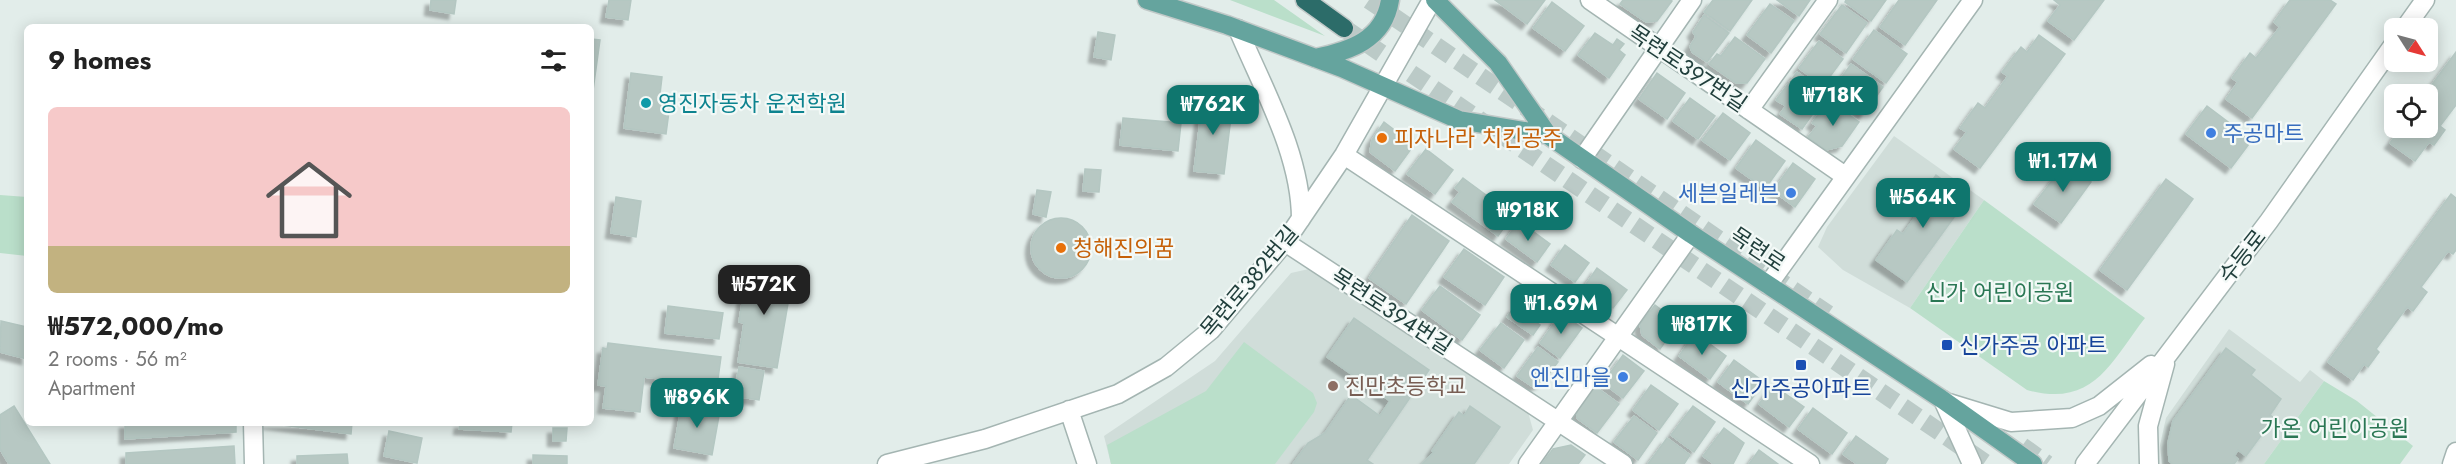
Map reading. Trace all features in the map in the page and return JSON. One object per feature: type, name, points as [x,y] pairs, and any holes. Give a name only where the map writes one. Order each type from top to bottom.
[{"type":"highway","points":[[1305,0],[1344,27]]},
{"type":"main road","name":"목련로","points":[[1147,0],[1238,29],[1315,58],[1459,120],[1548,135]]},
{"type":"main road","points":[[1315,58],[1342,52],[1370,38],[1380,27],[1390,0]]},
{"type":"main road","name":"목련로","points":[[1433,0],[1498,63],[1548,135],[1691,234],[1943,400],[2033,464]]},
{"type":"street","name":"목련로382번길","points":[[887,464],[986,438],[1118,394],[1166,368],[1210,330],[1285,242],[1344,155],[1433,0]]},
{"type":"street","name":"목련로397번길","points":[[1590,0],[1845,176]]},
{"type":"street","points":[[1582,159],[1692,0]]},
{"type":"street","points":[[1749,110],[1828,0]]},
{"type":"street","points":[[1768,285],[1973,0]]},
{"type":"street","points":[[2412,18],[2425,0]]},
{"type":"street","points":[[1238,29],[1286,143],[1301,194],[1301,219]]},
{"type":"street","name":"수등로","points":[[2085,464],[2269,221],[2384,58]]},
{"type":"street","points":[[1344,155],[1810,464]]},
{"type":"street","points":[[1528,464],[1691,234]]},
{"type":"street","name":"목련로394번길","points":[[1285,242],[1623,464]]},
{"type":"street","points":[[2149,464],[2148,426],[2169,351]]},
{"type":"street","name":"목련로","points":[[1943,400],[2011,422],[2072,418],[2099,406],[2169,351]]},
{"type":"street","points":[[1943,400],[1972,464]]},
{"type":"street","points":[[1069,410],[1087,464]]},
{"type":"street","points":[[253,426],[254,464]]},
{"type":"street","points":[[2452,464],[2456,452]]},
{"type":"shaded area","points":[[1894,136],[1984,200],[1910,308],[1843,270],[1818,247],[1827,227]]},
{"type":"shaded area","name":"진만초등학교","points":[[1309,269],[1528,412],[1533,430],[1509,464],[1111,464],[1104,436],[1215,361],[1291,273]]},
{"type":"shaded area","points":[[2229,329],[2300,382],[2310,370],[2324,381],[2264,464],[2162,464],[2160,445],[2166,418]]},
{"type":"green space","points":[[1230,0],[1274,0],[1325,36]]},
{"type":"green space","points":[[0,195],[24,197],[24,256],[0,253]]},
{"type":"green space","name":"신가 어린이공원","points":[[1984,200],[2145,318],[2110,365],[2098,378],[2085,387],[2069,393],[2050,394],[2027,390],[1910,308]]},
{"type":"green space","points":[[1244,342],[1313,393],[1317,403],[1314,412],[1275,464],[1111,464],[1107,445],[1206,391]]},
{"type":"green space","name":"가온 어린이공원","points":[[2324,381],[2357,401],[2413,446],[2400,464],[2264,464]]},
{"type":"building","points":[[431,0],[456,0],[454,14],[430,10]]},
{"type":"building","points":[[609,0],[631,0],[628,20],[606,17]]},
{"type":"building","points":[[1495,0],[1545,0],[1527,24]]},
{"type":"building","points":[[1623,0],[1672,1],[1657,21],[1646,22],[1620,4]]},
{"type":"building","points":[[1713,0],[1752,0],[1730,31],[1704,12]]},
{"type":"building","points":[[1777,0],[1810,0],[1799,16]]},
{"type":"building","points":[[1846,0],[1886,0],[1871,21],[1845,2]]},
{"type":"building","points":[[1899,0],[1937,0],[1905,45],[1880,27]]},
{"type":"building","points":[[2054,0],[2104,0],[2074,40],[2048,21],[2060,5]]},
{"type":"building","points":[[2290,0],[2330,0],[2336,4],[2252,118],[2226,99],[2238,82],[2232,78],[2250,53],[2256,58],[2280,27],[2274,22]]},
{"type":"building","points":[[1552,2],[1584,26],[1565,51],[1533,28]]},
{"type":"building","points":[[1770,4],[1794,21],[1771,53],[1747,35]]},
{"type":"building","points":[[1842,5],[1867,23],[1846,53],[1820,34]]},
{"type":"building","points":[[1704,15],[1729,33],[1707,62],[1692,52],[1690,46],[1696,37],[1693,32]]},
{"type":"building","points":[[1874,30],[1907,54],[1886,83],[1853,59]]},
{"type":"building","points":[[1098,32],[1115,35],[1111,60],[1094,57]]},
{"type":"building","points":[[1595,33],[1613,45],[1617,39],[1624,44],[1619,50],[1625,55],[1609,78],[1578,55]]},
{"type":"building","points":[[2039,35],[2065,54],[1980,168],[1954,149],[1967,132],[1960,128],[1978,103],[1985,108],[2008,76],[2002,72],[2021,47],[2027,52]]},
{"type":"building","points":[[1735,37],[1765,59],[1747,83],[1736,83],[1709,64],[1717,54],[1721,56]]},
{"type":"building","points":[[594,39],[600,40],[594,83]]},
{"type":"building","points":[[1819,41],[1843,59],[1823,86],[1799,68]]},
{"type":"building","points":[[2456,52],[2456,105],[2440,126],[2445,130],[2434,145],[2429,142],[2415,161],[2390,143],[2394,138],[2438,138],[2438,84],[2432,84]]},
{"type":"building","points":[[1851,64],[1883,87],[1864,114],[1832,91]]},
{"type":"building","points":[[1797,72],[1816,86],[1814,89],[1825,97],[1802,129],[1780,114],[1786,106],[1776,100]]},
{"type":"building","name":"영진자동차 운전학원","points":[[631,73],[662,77],[659,103],[670,104],[666,134],[624,128]]},
{"type":"building","points":[[1657,73],[1685,93],[1667,119],[1639,99]]},
{"type":"building","points":[[1203,97],[1233,101],[1224,174],[1194,171]]},
{"type":"building","points":[[1690,98],[1715,116],[1698,139],[1673,121]]},
{"type":"building","points":[[1829,100],[1859,122],[1842,146],[1826,150],[1808,137],[1817,126],[1812,123]]},
{"type":"building","points":[[2207,106],[2252,140],[2231,168],[2186,134]]},
{"type":"building","points":[[1723,113],[1750,133],[1730,160],[1702,140]]},
{"type":"building","points":[[1123,118],[1181,123],[1178,151],[1120,145]]},
{"type":"building","points":[[1384,122],[1414,145],[1395,171],[1370,152],[1372,140]]},
{"type":"building","points":[[1756,140],[1785,161],[1765,189],[1736,168]]},
{"type":"building","points":[[1426,149],[1453,170],[1435,194],[1407,174]]},
{"type":"building","points":[[1793,163],[1815,179],[1795,207],[1773,191]]},
{"type":"building","points":[[2065,164],[2091,182],[2061,223],[2034,204]]},
{"type":"building","points":[[1085,169],[1101,170],[1099,192],[1083,191]]},
{"type":"building","points":[[1936,175],[1968,198],[1907,282],[1876,260],[1897,230],[1903,234],[1925,203],[1919,199]]},
{"type":"building","points":[[1463,178],[1513,215],[1498,236],[1452,202],[1460,192],[1455,188]]},
{"type":"building","points":[[2166,179],[2193,199],[2127,290],[2100,270]]},
{"type":"building","points":[[1037,190],[1051,192],[1046,217],[1033,214]]},
{"type":"building","points":[[2451,194],[2456,198],[2456,250],[2453,254],[2448,251],[2421,287],[2427,292],[2413,311],[2407,307],[2376,349],[2379,352],[2368,367],[2364,364],[2353,380],[2328,362]]},
{"type":"building","points":[[616,197],[641,201],[636,237],[611,233]]},
{"type":"building","points":[[1412,215],[1449,241],[1406,304],[1369,278]]},
{"type":"building","name":"청해진의꿈","points":[[1061,218],[1078,223],[1086,231],[1091,248],[1086,265],[1078,273],[1061,278],[1044,273],[1036,265],[1031,248],[1036,231],[1044,223]]},
{"type":"building","points":[[1519,221],[1550,244],[1537,262],[1506,239]]},
{"type":"building","points":[[1565,245],[1589,263],[1575,282],[1551,265]]},
{"type":"building","points":[[1464,249],[1504,277],[1485,305],[1444,277]]},
{"type":"building","points":[[748,266],[793,274],[777,368],[738,362],[744,323],[739,322]]},
{"type":"building","points":[[1597,268],[1627,290],[1613,308],[1584,287]]},
{"type":"building","points":[[1440,286],[1480,315],[1462,340],[1422,310]]},
{"type":"building","points":[[1655,305],[1679,323],[1660,349],[1642,335],[1640,324]]},
{"type":"building","points":[[668,306],[723,313],[719,339],[665,333]]},
{"type":"building","points":[[1514,307],[1540,325],[1533,335],[1507,317]]},
{"type":"building","points":[[1561,313],[1582,328],[1560,358],[1540,343]]},
{"type":"building","points":[[1354,318],[1429,370],[1367,460],[1373,464],[1293,464],[1308,443],[1325,433],[1351,395],[1380,416],[1390,401],[1327,357]]},
{"type":"building","points":[[1,321],[24,326],[24,358],[0,352]]},
{"type":"building","points":[[1501,323],[1524,340],[1504,368],[1480,350]]},
{"type":"building","points":[[1695,333],[1726,356],[1710,379],[1679,356]]},
{"type":"building","points":[[608,343],[721,357],[717,386],[644,377],[640,412],[603,408],[606,386],[598,385],[603,348],[607,349]]},
{"type":"building","points":[[1538,347],[1558,362],[1543,382],[1533,387],[1517,376]]},
{"type":"building","points":[[2226,348],[2255,370],[2251,375],[2281,399],[2270,415],[2274,418],[2246,456],[2238,450],[2234,456],[2238,459],[2234,464],[2173,464],[2169,461],[2168,443],[2173,421]]},
{"type":"building","name":"엔진마을","points":[[1623,355],[1644,371],[1623,398],[1603,383]]},
{"type":"building","points":[[1734,360],[1764,382],[1748,404],[1718,382]]},
{"type":"building","points":[[739,367],[764,371],[759,400],[734,396]]},
{"type":"building","points":[[677,385],[716,390],[714,403],[675,398]]},
{"type":"building","points":[[1593,385],[1619,404],[1597,433],[1577,418],[1576,407]]},
{"type":"building","points":[[1651,385],[1678,404],[1659,430],[1633,410]]},
{"type":"building","points":[[1773,385],[1804,407],[1789,427],[1759,404]]},
{"type":"building","points":[[682,403],[720,410],[712,455],[674,448]]},
{"type":"building","points":[[14,406],[24,426],[26,426],[50,464],[9,464],[0,449],[0,415]]},
{"type":"building","points":[[1470,406],[1500,427],[1474,464],[1422,464],[1434,452],[1432,451],[1459,412],[1464,416]]},
{"type":"building","points":[[1693,406],[1715,422],[1694,452],[1671,435]]},
{"type":"building","points":[[1813,408],[1847,433],[1832,454],[1798,429]]},
{"type":"building","points":[[1634,416],[1657,433],[1638,460],[1614,442]]},
{"type":"building","points":[[125,426],[236,426],[236,432],[125,439]]},
{"type":"building","points":[[289,426],[352,426],[351,434]]},
{"type":"building","points":[[460,426],[512,426],[511,432],[459,429]]},
{"type":"building","points":[[553,428],[567,428],[566,441],[553,441]]},
{"type":"building","points":[[1724,428],[1744,443],[1733,464],[1714,464],[1703,456]]},
{"type":"building","points":[[389,431],[422,438],[417,463],[384,456]]},
{"type":"building","points":[[1856,436],[1888,459],[1885,464],[1857,464],[1843,454]]},
{"type":"building","points":[[1667,438],[1690,455],[1684,464],[1648,464]]},
{"type":"building","points":[[1571,445],[1585,455],[1578,464],[1542,464],[1553,449]]},
{"type":"building","points":[[234,446],[235,464],[126,464],[126,453]]},
{"type":"building","points":[[1759,450],[1778,464],[1749,464]]},
{"type":"building","points":[[347,454],[348,464],[297,464],[297,456]]},
{"type":"building","points":[[533,455],[567,456],[567,464],[533,464]]},
{"type":"tunnel","points":[[1369,0],[1828,314]]},
{"type":"tunnel","points":[[1344,28],[1987,464]]},
{"type":"tunnel","points":[[2022,446],[2047,464]]},
{"type":"place","name":"영진자동차 운전학원","points":[[646,103]]},
{"type":"place","name":"주공마트","points":[[2211,133]]},
{"type":"place","name":"피자나라 치킨공주","points":[[1382,138]]},
{"type":"place","name":"세븐일레븐","points":[[1791,193]]},
{"type":"place","name":"청해진의꿈","points":[[1061,248]]},
{"type":"place","name":"신가주공 아파트","points":[[1947,345]]},
{"type":"place","name":"신가주공아파트","points":[[1801,365]]},
{"type":"place","name":"엔진마을","points":[[1623,377]]},
{"type":"place","name":"진만초등학교","points":[[1333,386]]}]
